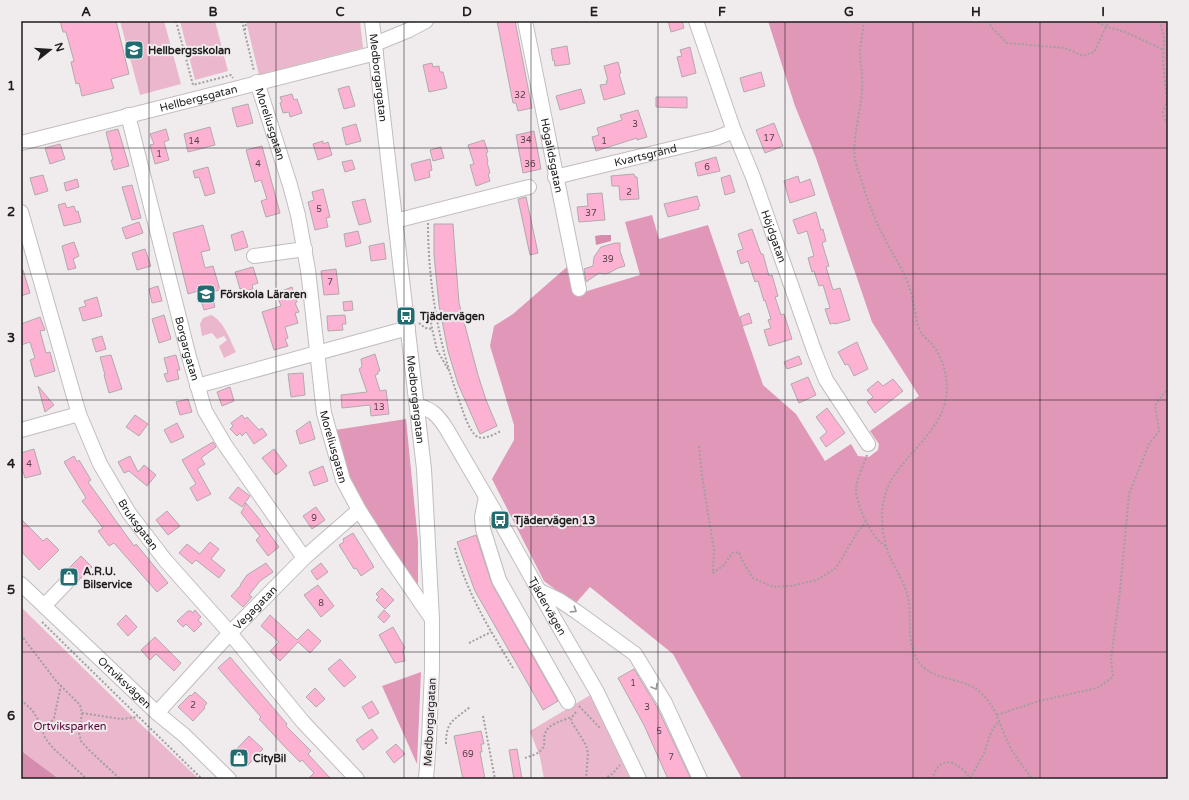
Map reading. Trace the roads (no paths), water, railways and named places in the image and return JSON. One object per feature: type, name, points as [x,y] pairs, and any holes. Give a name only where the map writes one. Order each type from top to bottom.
[{"type":"street","name":"Medborgargatan","points":[[372,21],[395,221],[411,324],[417,405],[424,469],[432,619],[432,677],[426,779]]},
{"type":"street","name":"Hellbergsgatan","points":[[21,143],[257,82],[375,48],[426,21]]},
{"type":"street","name":"Högalidsgatan","points":[[525,21],[555,177],[579,289]]},
{"type":"street","name":"Höjdgatan","points":[[696,21],[734,131],[753,177],[807,333],[826,380],[868,444]]},
{"type":"street","name":"Moreliusgatan","points":[[257,82],[290,185],[305,249],[324,412],[343,480],[359,510],[432,619]]},
{"type":"street","name":"Borgargatan","points":[[128,115],[197,386],[205,411],[216,432],[304,558]]},
{"type":"street","name":"Kvartsgränd","points":[[555,177],[716,138],[734,131]]},
{"type":"street","points":[[395,221],[428,214],[529,187]]},
{"type":"street","name":"Bruksgatan","points":[[21,212],[79,414],[100,464],[129,512],[165,560],[230,633],[304,722],[356,779]]},
{"type":"street","points":[[254,256],[305,249]]},
{"type":"street","points":[[197,386],[316,353],[411,324]]},
{"type":"street","name":"Tjädervägen","points":[[417,405],[428,409],[438,417],[486,496],[597,692],[640,779]]},
{"type":"street","points":[[21,430],[79,414]]},
{"type":"street","points":[[486,496],[482,517],[483,529],[499,580],[573,704]]},
{"type":"street","name":"Vegagatan","points":[[157,712],[230,633],[304,558],[359,510]]},
{"type":"street","points":[[41,613],[66,582]]},
{"type":"street","name":"Ortviksvägen","points":[[21,584],[41,613],[184,735],[229,779]]},
{"type":"street","points":[[540,591],[559,600],[578,612],[635,654],[665,703],[700,779]]},
{"type":"place","name":"Hellbergsskolan","points":[[134,50]]},
{"type":"place","name":"Förskola Läraren","points":[[206,294]]},
{"type":"place","name":"Tjädervägen","points":[[406,316]]},
{"type":"place","name":"Tjädervägen 13","points":[[500,520]]},
{"type":"place","name":"A.R.U. Bilservice","points":[[69,577]]},
{"type":"place","name":"CityBil","points":[[239,758]]},
{"type":"park label","name":"Ortviksparken","points":[[70,726]]}]
